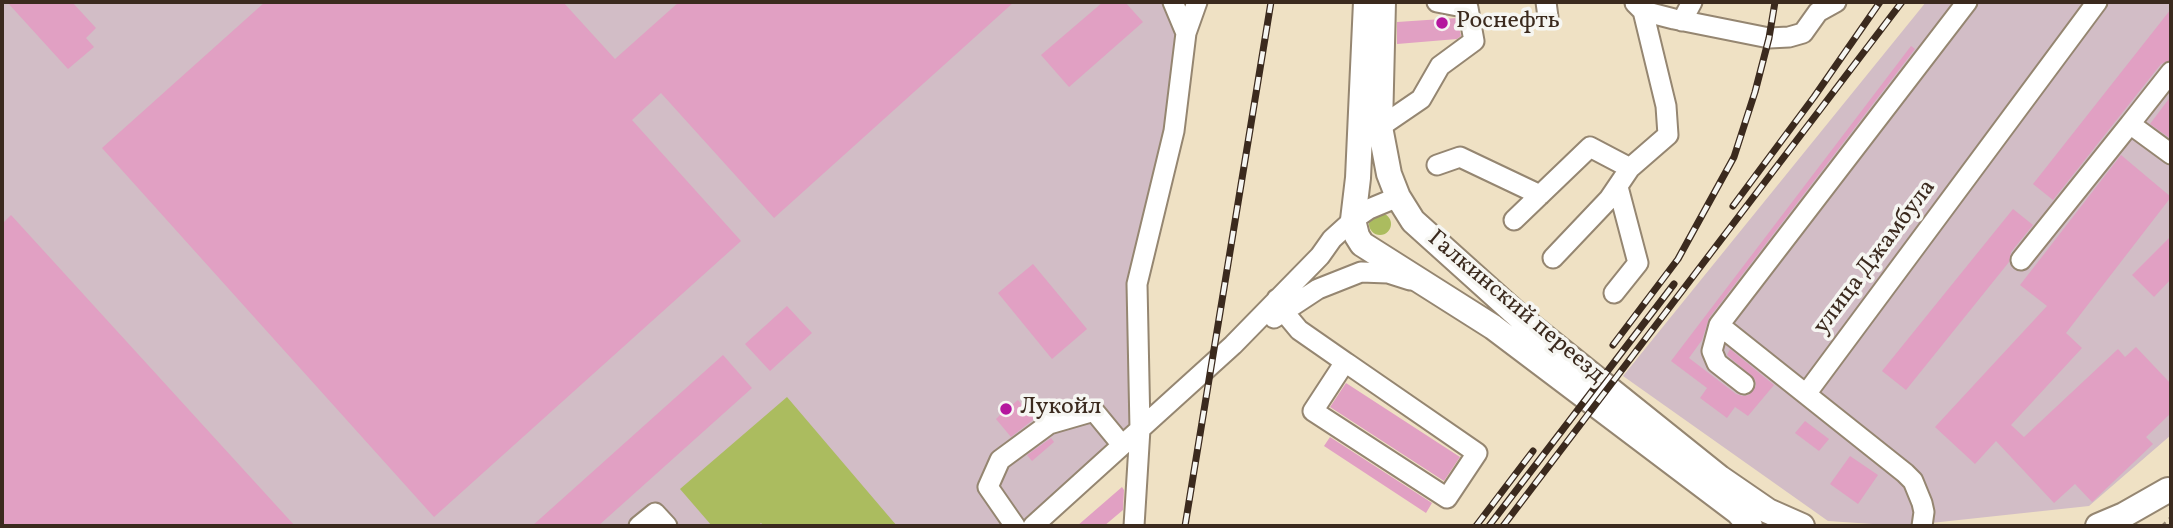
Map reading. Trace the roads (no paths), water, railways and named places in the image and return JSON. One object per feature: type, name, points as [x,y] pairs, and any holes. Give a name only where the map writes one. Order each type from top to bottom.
[{"type":"main road","points":[[1353,220],[1358,178],[1366,2]]},
{"type":"main road","name":"Галкинский переезд","points":[[1383,2],[1380,127],[1389,174],[1398,197],[1413,221],[1523,320],[1720,478],[1768,511],[1802,526]]},
{"type":"main road","name":"Галкинский переезд","points":[[1353,220],[1362,244],[1493,327],[1536,358],[1738,512],[1751,526]]},
{"type":"main road","points":[[2098,526],[2124,515],[2169,488]]},
{"type":"main road","points":[[2137,526],[2169,488]]},
{"type":"street","points":[[1173,2],[1186,33]]},
{"type":"street","points":[[1134,526],[1140,429],[1137,284],[1174,131],[1186,33],[1197,2]]},
{"type":"street","points":[[1380,127],[1421,99],[1440,66],[1474,41],[1467,5],[1437,2]]},
{"type":"street","points":[[1682,21],[1692,2]]},
{"type":"street","points":[[1637,4],[1682,21],[1769,38],[1803,33],[1819,5],[1836,2]]},
{"type":"street","points":[[1744,384],[1717,363],[1712,351],[1719,325],[1967,2]]},
{"type":"street","name":"улица Джамбула","points":[[1806,394],[2097,2]]},
{"type":"street","points":[[1553,257],[1609,199],[1630,168],[1668,135],[1665,106],[1637,4]]},
{"type":"street","points":[[2021,260],[2171,72]]},
{"type":"street","points":[[2130,124],[2171,154]]},
{"type":"street","points":[[1514,220],[1590,147],[1630,168]]},
{"type":"street","points":[[1437,165],[1460,157],[1540,195]]},
{"type":"street","points":[[1033,526],[1280,305],[1332,239],[1358,178]]},
{"type":"street","points":[[1614,293],[1638,263],[1618,187]]},
{"type":"street","points":[[1332,239],[1369,209],[1398,197]]},
{"type":"street","points":[[1280,305],[1361,272],[1388,273],[1429,286]]},
{"type":"street","points":[[1280,305],[1299,330],[1476,453],[1447,498],[1312,411],[1345,362]]},
{"type":"street","points":[[1719,325],[1913,481],[1924,512],[1922,526]]},
{"type":"street","points":[[1014,526],[988,487],[1000,460],[1049,424],[1094,411],[1122,445]]},
{"type":"street","points":[[639,526],[655,513],[667,526]]},
{"type":"railway","points":[[1185,526],[1271,2]]},
{"type":"railway","points":[[1613,345],[1678,259],[1734,157],[1755,92],[1775,2]]},
{"type":"railway","points":[[1733,206],[1880,2]]},
{"type":"railway","points":[[1503,526],[1902,2]]},
{"type":"railway","points":[[1489,526],[1674,284]]},
{"type":"railway","points":[[1476,526],[1533,451]]},
{"type":"place","name":"Роснефть","points":[[1442,23]]},
{"type":"place","name":"Лукойл","points":[[1006,409]]}]
